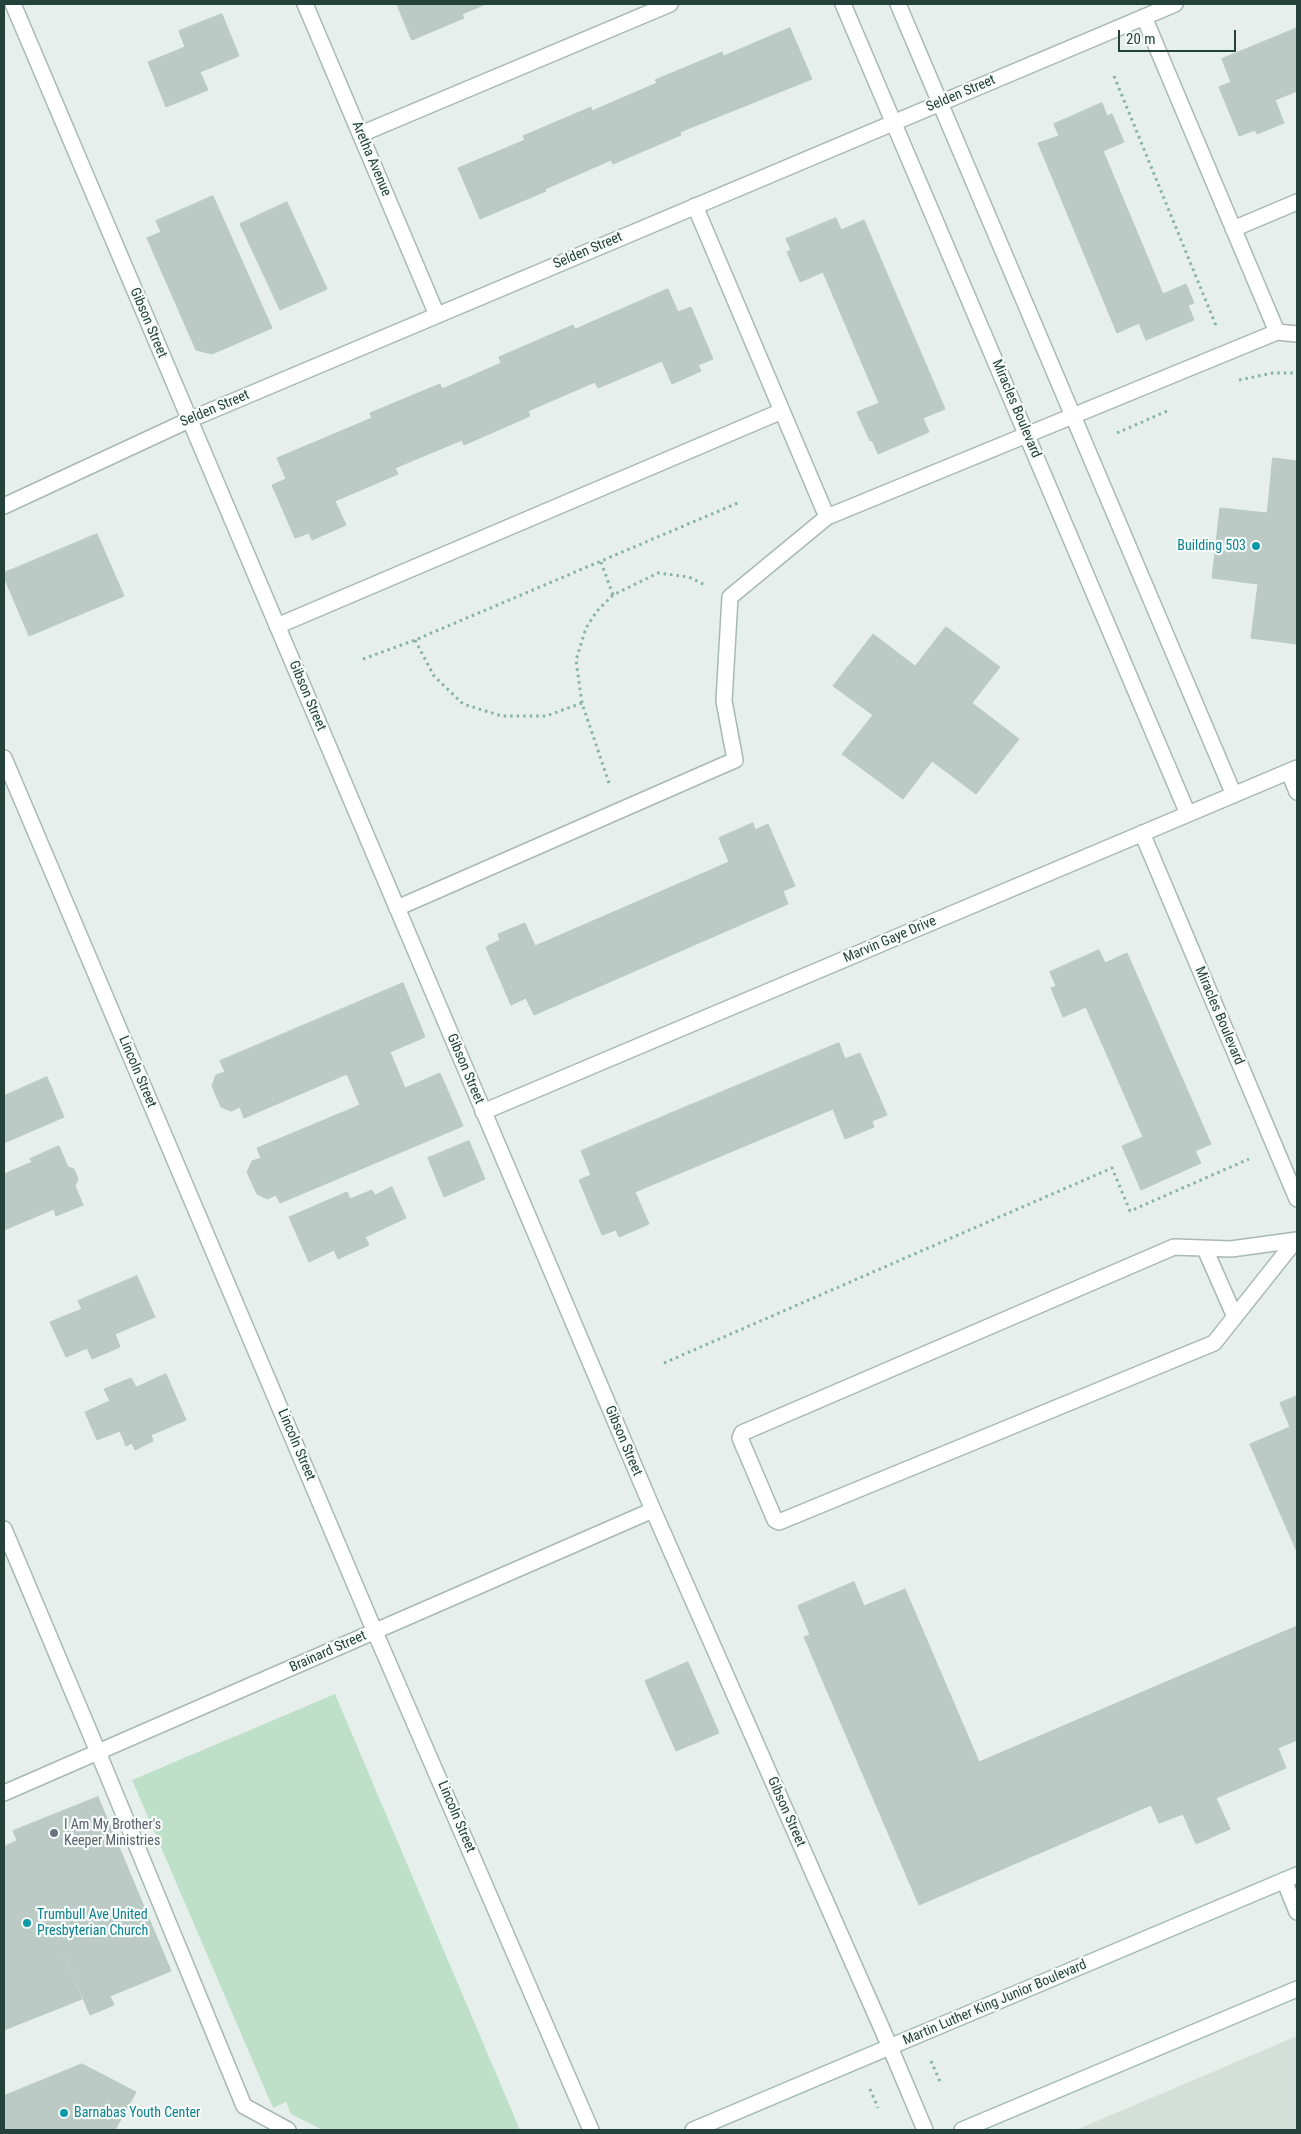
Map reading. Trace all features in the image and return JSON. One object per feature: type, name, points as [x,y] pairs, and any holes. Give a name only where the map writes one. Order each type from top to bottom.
[{"type":"street","name":"Gibson Street","points":[[13,4],[652,1510],[925,2130]]},
{"type":"street","name":"Aretha Avenue","points":[[305,4],[437,315]]},
{"type":"street","points":[[361,134],[670,4]]},
{"type":"street","name":"Miracles Boulevard","points":[[843,4],[1188,814]]},
{"type":"street","points":[[898,4],[1234,795]]},
{"type":"street","name":"Selden Street","points":[[4,506],[189,420],[1175,4]]},
{"type":"street","points":[[1144,17],[1277,332]]},
{"type":"street","points":[[1233,229],[1297,202]]},
{"type":"street","points":[[695,206],[827,517]]},
{"type":"street","points":[[397,908],[735,760],[724,700],[730,597],[827,517],[994,450],[1026,434],[1277,332],[1297,334]]},
{"type":"street","points":[[277,626],[782,410]]},
{"type":"street","name":"Lincoln Street","points":[[4,758],[375,1632],[591,2130]]},
{"type":"street","points":[[1293,770],[1297,792]]},
{"type":"street","name":"Marvin Gaye Drive","points":[[484,1112],[1293,770]]},
{"type":"street","name":"Miracles Boulevard","points":[[1142,834],[1297,1199]]},
{"type":"street","points":[[1296,1240],[1214,1344],[779,1522],[775,1520],[740,1438],[742,1433],[1174,1247],[1231,1249],[1296,1240]]},
{"type":"street","points":[[1205,1248],[1235,1317]]},
{"type":"street","name":"Brainard Street","points":[[4,1794],[652,1510]]},
{"type":"street","points":[[4,1529],[244,2106],[288,2130]]},
{"type":"street","points":[[1291,1878],[1297,1912]]},
{"type":"street","name":"Martin Luther King Junior Boulevard","points":[[693,2130],[1291,1878]]},
{"type":"street","points":[[962,2130],[1297,1989]]},
{"type":"path","points":[[1114,76],[1218,331]]},
{"type":"path","points":[[1232,382],[1273,373],[1297,373]]},
{"type":"path","points":[[1117,433],[1170,409]]},
{"type":"path","points":[[362,659],[414,640],[740,502]]},
{"type":"path","points":[[600,562],[613,594]]},
{"type":"path","points":[[618,811],[582,703],[576,660],[586,628],[597,611],[613,594],[658,573],[689,577],[730,597]]},
{"type":"path","points":[[414,640],[434,676],[463,704],[502,716],[546,716],[582,703]]},
{"type":"path","points":[[664,1363],[1112,1168],[1130,1211],[1252,1158]]},
{"type":"path","points":[[931,2061],[942,2084]]},
{"type":"path","points":[[870,2088],[878,2108]]},
{"type":"shaded area","points":[[1297,2036],[1297,2130],[1076,2130]]},
{"type":"green space","points":[[335,1694],[520,2130],[323,2130],[291,2114],[286,2102],[273,2108],[132,1780]]},
{"type":"building","points":[[397,4],[486,4],[462,14],[464,18],[412,40]]},
{"type":"building","points":[[222,14],[239,56],[200,72],[208,90],[166,107],[148,62],[185,47],[179,31]]},
{"type":"building","points":[[790,28],[812,79],[680,132],[681,135],[613,164],[611,160],[545,189],[546,191],[480,219],[458,168],[525,140],[523,136],[591,107],[592,111],[657,83],[655,80],[722,52],[723,56]]},
{"type":"building","points":[[1297,28],[1297,91],[1275,100],[1284,123],[1257,134],[1255,130],[1239,136],[1219,87],[1231,82],[1222,59]]},
{"type":"building","points":[[1102,103],[1107,116],[1112,114],[1124,142],[1103,151],[1163,294],[1186,284],[1194,303],[1188,305],[1194,320],[1146,340],[1139,323],[1117,333],[1038,143],[1059,136],[1054,124]]},
{"type":"building","points":[[213,196],[272,328],[212,354],[196,350],[147,238],[161,232],[156,221]]},
{"type":"building","points":[[287,202],[327,289],[280,310],[240,224]]},
{"type":"building","points":[[836,218],[841,230],[864,220],[945,409],[923,418],[929,432],[878,454],[857,412],[879,403],[823,272],[800,282],[787,252],[791,250],[786,239]]},
{"type":"building","points":[[668,289],[678,312],[691,307],[713,359],[698,365],[701,371],[672,384],[662,361],[598,388],[595,382],[528,411],[530,416],[464,445],[462,440],[395,468],[398,474],[335,501],[346,525],[312,540],[309,533],[295,538],[272,485],[286,479],[277,458],[372,418],[370,413],[440,384],[442,389],[501,363],[499,357],[573,325],[575,329]]},
{"type":"building","name":"Building 503","points":[[1273,458],[1297,461],[1297,644],[1251,638],[1258,584],[1212,578],[1220,508],[1267,513]]},
{"type":"building","points":[[97,534],[124,596],[29,636],[4,573]]},
{"type":"building","points":[[946,627],[1000,667],[972,703],[1019,739],[976,794],[932,761],[903,799],[842,754],[873,715],[833,686],[873,634],[915,666]]},
{"type":"building","points":[[753,823],[755,830],[768,824],[795,886],[783,891],[788,904],[534,1015],[526,998],[511,1005],[486,947],[500,940],[498,934],[525,923],[535,946],[729,862],[719,838]]},
{"type":"building","points":[[1099,950],[1105,963],[1127,953],[1211,1144],[1195,1151],[1201,1163],[1141,1190],[1122,1146],[1143,1137],[1086,1007],[1063,1017],[1051,988],[1056,986],[1050,972]]},
{"type":"building","points":[[403,983],[425,1037],[390,1052],[405,1088],[440,1073],[463,1126],[280,1203],[276,1195],[267,1199],[257,1194],[247,1172],[252,1161],[261,1158],[257,1148],[360,1105],[347,1074],[244,1118],[240,1107],[231,1111],[221,1107],[212,1086],[216,1075],[225,1072],[220,1061]]},
{"type":"building","points":[[839,1043],[845,1059],[860,1053],[887,1115],[872,1121],[874,1127],[845,1139],[833,1109],[635,1192],[649,1224],[619,1237],[616,1230],[602,1235],[579,1180],[591,1175],[581,1151]]},
{"type":"building","points":[[47,1077],[64,1117],[4,1143],[4,1096]]},
{"type":"building","points":[[469,1141],[485,1179],[444,1197],[428,1158]]},
{"type":"building","points":[[59,1146],[68,1167],[74,1169],[78,1179],[75,1186],[83,1205],[56,1216],[54,1209],[4,1230],[4,1174],[32,1162],[30,1159]]},
{"type":"building","points":[[392,1187],[406,1218],[365,1237],[369,1245],[338,1259],[334,1250],[309,1262],[289,1217],[347,1192],[350,1199],[372,1190],[375,1195]]},
{"type":"building","points":[[137,1276],[155,1317],[115,1334],[120,1347],[92,1359],[87,1348],[66,1357],[50,1322],[82,1309],[78,1301]]},
{"type":"building","points":[[166,1374],[186,1420],[151,1435],[153,1441],[135,1450],[132,1443],[126,1446],[120,1431],[97,1440],[85,1412],[110,1401],[104,1389],[131,1378],[136,1387]]},
{"type":"building","points":[[1297,1396],[1297,1552],[1250,1444],[1290,1427],[1280,1403]]},
{"type":"building","points":[[854,1582],[864,1606],[905,1589],[979,1762],[1297,1626],[1297,1740],[1278,1748],[1286,1768],[1216,1798],[1230,1829],[1196,1844],[1183,1814],[1159,1823],[1151,1805],[919,1905],[804,1637],[810,1635],[798,1606]]},
{"type":"building","points":[[688,1662],[719,1733],[676,1751],[645,1681]]},
{"type":"building","points":[[98,1797],[171,1971],[110,1996],[114,2005],[90,2015],[13,1831]]},
{"type":"building","name":"Trumbull Ave United Presbyterian Church","points":[[17,1841],[82,1999],[4,2030],[4,1847]]},
{"type":"building","name":"Barnabas Youth Center","points":[[82,2064],[136,2092],[115,2130],[4,2130],[4,2096]]},
{"type":"place","name":"Building 503","points":[[1256,546]]},
{"type":"place","name":"I Am My Brother's Keeper Ministries","points":[[54,1833]]},
{"type":"place","name":"Trumbull Ave United Presbyterian Church","points":[[27,1923]]},
{"type":"place","name":"Barnabas Youth Center","points":[[64,2113]]}]
